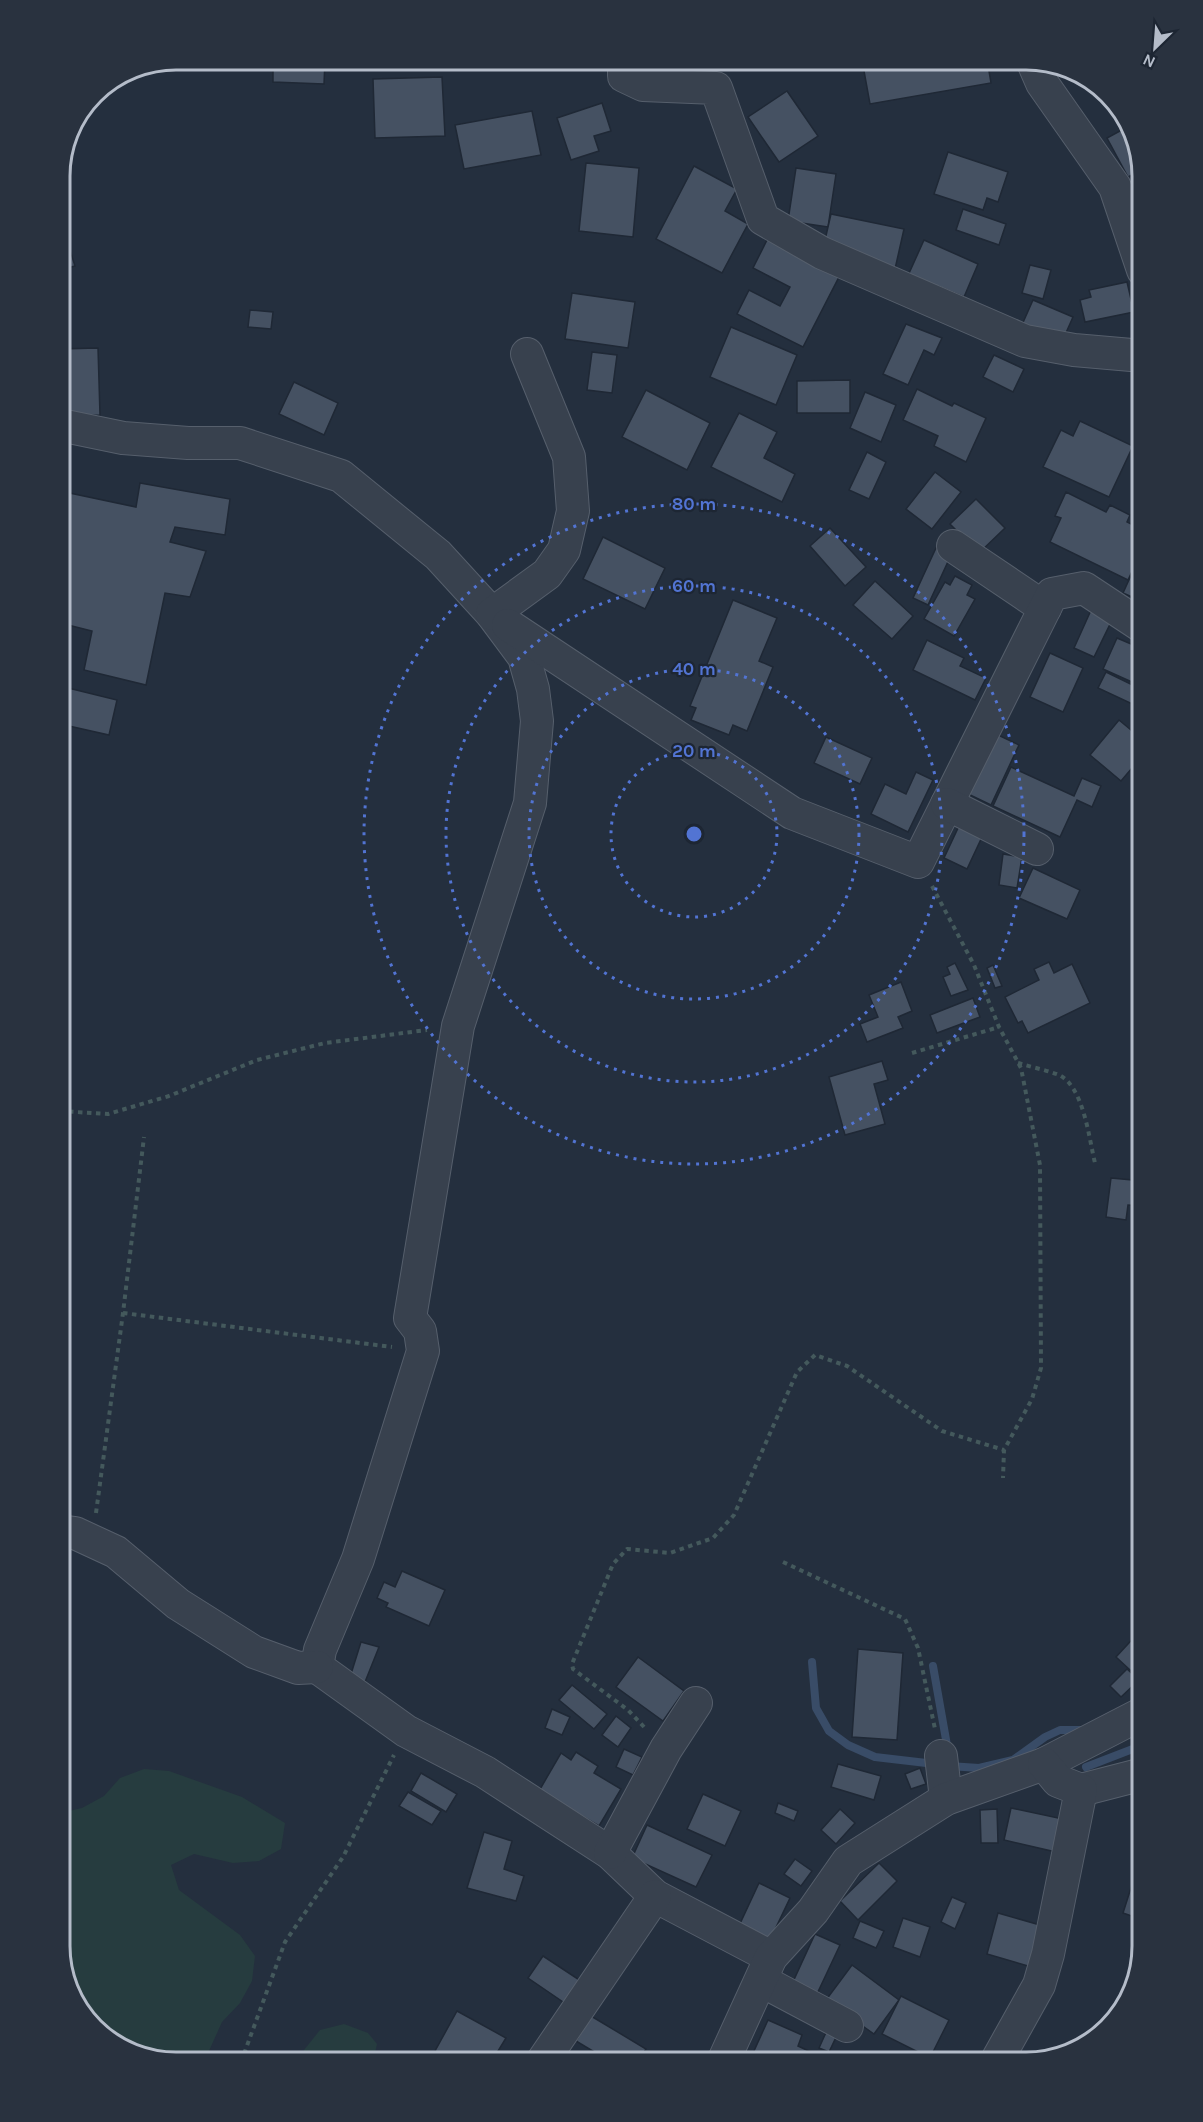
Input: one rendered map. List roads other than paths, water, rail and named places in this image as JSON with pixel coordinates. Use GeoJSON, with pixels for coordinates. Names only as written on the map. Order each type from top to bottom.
{"type":"FeatureCollection","features":[{"type":"Feature","properties":{"kind":"street"},"geometry":{"type":"LineString","coordinates":[[624,71],[624,76],[643,85],[716,88],[763,219],[822,253],[1025,341],[1074,350],[1132,355]]}},
{"type":"Feature","properties":{"kind":"street"},"geometry":{"type":"LineString","coordinates":[[1037,72],[1042,83],[1115,188],[1132,238]]}},
{"type":"Feature","properties":{"kind":"street"},"geometry":{"type":"LineString","coordinates":[[492,614],[547,574],[564,550],[573,511],[569,457],[527,354]]}},
{"type":"Feature","properties":{"kind":"street"},"geometry":{"type":"LineString","coordinates":[[71,427],[123,438],[188,443],[240,443],[341,476],[438,555],[492,614],[524,657],[533,689],[537,721],[530,802],[458,1026],[443,1107],[430,1204],[410,1318],[420,1332],[423,1351],[358,1559],[320,1650],[317,1667]]}},
{"type":"Feature","properties":{"kind":"street"},"geometry":{"type":"LineString","coordinates":[[953,546],[1045,608]]}},
{"type":"Feature","properties":{"kind":"street"},"geometry":{"type":"LineString","coordinates":[[492,614],[792,813],[918,862],[1052,594],[1084,588],[1132,620]]}},
{"type":"Feature","properties":{"kind":"street"},"geometry":{"type":"LineString","coordinates":[[947,804],[1037,849]]}},
{"type":"Feature","properties":{"kind":"street"},"geometry":{"type":"LineString","coordinates":[[70,1532],[116,1552],[178,1604],[254,1652],[298,1668],[317,1667],[406,1731],[486,1772],[609,1853],[655,1896],[767,1969],[847,2026]]}},
{"type":"Feature","properties":{"kind":"street"},"geometry":{"type":"LineString","coordinates":[[609,1853],[666,1749],[696,1703]]}},
{"type":"Feature","properties":{"kind":"street"},"geometry":{"type":"LineString","coordinates":[[728,2052],[767,1969],[813,1911],[848,1861],[944,1777],[1044,1764],[1132,1719]]}},
{"type":"Feature","properties":{"kind":"street"},"geometry":{"type":"LineString","coordinates":[[1044,1764],[1058,1781],[1081,1790],[1132,1777]]}},
{"type":"Feature","properties":{"kind":"street"},"geometry":{"type":"LineString","coordinates":[[1002,2052],[1039,1985],[1048,1954],[1081,1790]]}},
{"type":"Feature","properties":{"kind":"street"},"geometry":{"type":"LineString","coordinates":[[549,2051],[655,1896]]}},
{"type":"Feature","properties":{"kind":"waterway"},"geometry":{"type":"LineString","coordinates":[[812,1662],[816,1708],[829,1731],[848,1745],[875,1757],[935,1764]]}},
{"type":"Feature","properties":{"kind":"waterway"},"geometry":{"type":"LineString","coordinates":[[933,1666],[948,1751]]}},
{"type":"Feature","properties":{"kind":"waterway"},"geometry":{"type":"LineString","coordinates":[[949,1764],[949,1766],[979,1768],[1013,1760],[1045,1737],[1060,1730],[1087,1730]]}},
{"type":"Feature","properties":{"kind":"waterway"},"geometry":{"type":"LineString","coordinates":[[1086,1767],[1132,1749]]}}]}
